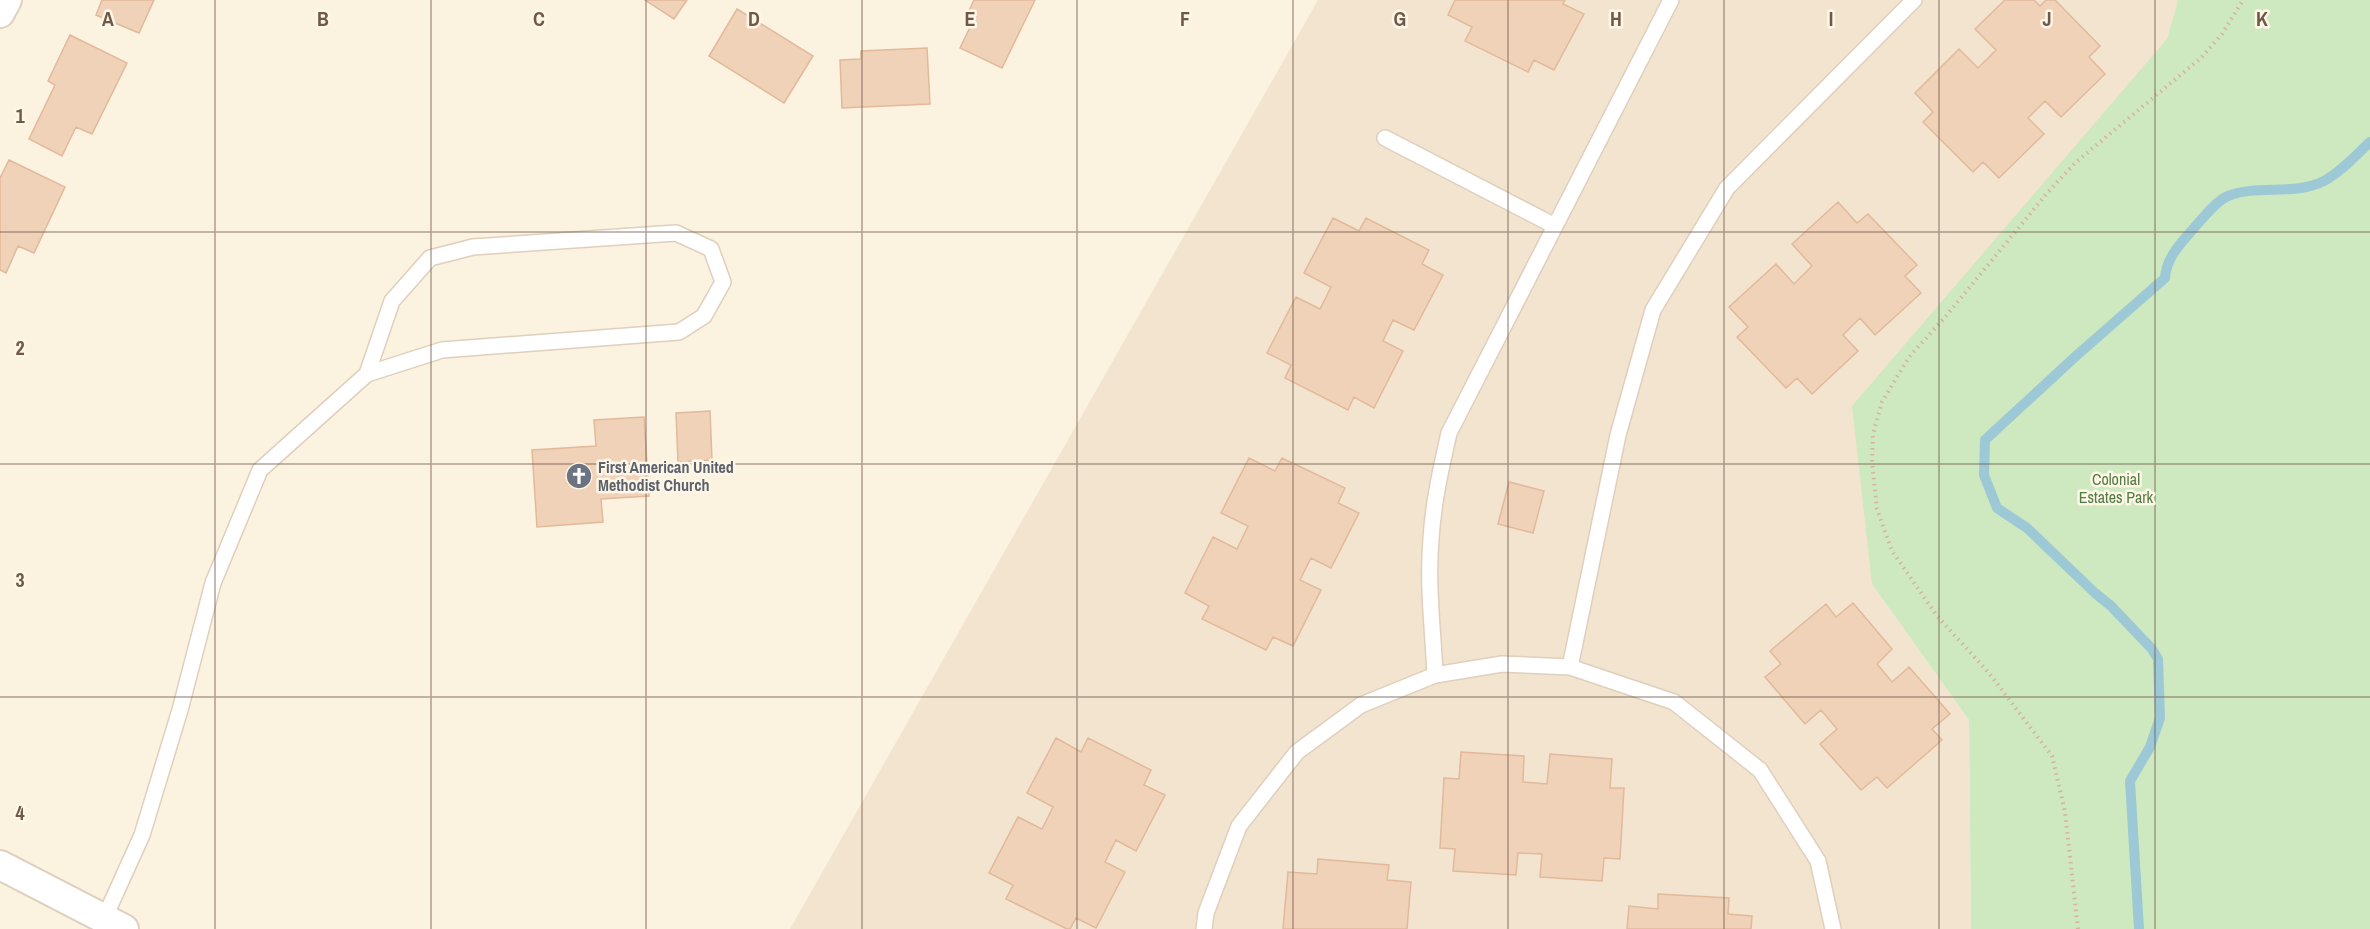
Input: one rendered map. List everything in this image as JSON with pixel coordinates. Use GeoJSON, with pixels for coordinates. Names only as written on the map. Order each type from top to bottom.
{"type":"FeatureCollection","features":[{"type":"Feature","properties":{"kind":"street"},"geometry":{"type":"LineString","coordinates":[[0,13],[7,0]]}},
{"type":"Feature","properties":{"kind":"street"},"geometry":{"type":"LineString","coordinates":[[0,865],[114,924]]}},
{"type":"Feature","properties":{"kind":"lane"},"geometry":{"type":"LineString","coordinates":[[1435,675],[1430,585],[1431,539],[1440,471],[1449,434],[1671,0]]}},
{"type":"Feature","properties":{"kind":"lane"},"geometry":{"type":"LineString","coordinates":[[1570,667],[1618,435],[1653,310],[1727,188],[1914,0]]}},
{"type":"Feature","properties":{"kind":"lane"},"geometry":{"type":"LineString","coordinates":[[1385,138],[1555,226]]}},
{"type":"Feature","properties":{"kind":"lane"},"geometry":{"type":"LineString","coordinates":[[114,924],[180,710],[213,583],[260,470],[367,375],[442,350],[679,332],[704,316],[723,282],[711,249],[676,233],[473,247],[451,252],[430,258],[392,301],[367,375]]}},
{"type":"Feature","properties":{"kind":"lane"},"geometry":{"type":"LineString","coordinates":[[1204,929],[1206,913],[1239,826],[1297,752],[1361,705],[1435,675],[1502,664],[1570,667],[1674,702],[1760,770],[1818,861],[1833,929]]}},
{"type":"Feature","properties":{"kind":"path"},"geometry":{"type":"LineString","coordinates":[[2078,929],[2065,812],[2052,756],[1989,673],[1937,616],[1892,551],[1877,509],[1872,462],[1873,434],[1882,402],[1909,357],[1946,316],[2048,192],[2075,163],[2202,57],[2222,34],[2243,0]]}},
{"type":"Feature","properties":{"kind":"shaded area"},"geometry":{"type":"Polygon","coordinates":[[[1318,0],[2178,0],[2167,39],[1872,584],[1969,720],[1971,929],[790,929],[1318,0]]]}},
{"type":"Feature","properties":{"kind":"green space","name":"Colonial Estates Park"},"geometry":{"type":"Polygon","coordinates":[[[2178,0],[2370,0],[2370,929],[1971,929],[1969,720],[1872,584],[1852,406],[2167,39],[2178,0]]]}},
{"type":"Feature","properties":{"kind":"building"},"geometry":{"type":"Polygon","coordinates":[[[102,0],[154,0],[139,33],[96,15],[102,0]]]}},
{"type":"Feature","properties":{"kind":"building"},"geometry":{"type":"Polygon","coordinates":[[[645,0],[687,0],[674,19],[645,0]]]}},
{"type":"Feature","properties":{"kind":"building"},"geometry":{"type":"Polygon","coordinates":[[[974,0],[1035,0],[1002,68],[960,48],[974,19],[967,15],[974,0]]]}},
{"type":"Feature","properties":{"kind":"building"},"geometry":{"type":"Polygon","coordinates":[[[1455,0],[1565,0],[1563,4],[1584,14],[1554,70],[1534,60],[1528,72],[1465,41],[1472,27],[1448,15],[1455,0]]]}},
{"type":"Feature","properties":{"kind":"building"},"geometry":{"type":"Polygon","coordinates":[[[2005,0],[2034,0],[2040,6],[2046,0],[2055,0],[2100,46],[2089,57],[2105,74],[2061,117],[2045,101],[2028,118],[2044,134],[1999,178],[1983,162],[1973,172],[1923,122],[1933,112],[1915,93],[1959,49],[1978,68],[1996,50],[1975,29],[2005,0]]]}},
{"type":"Feature","properties":{"kind":"building"},"geometry":{"type":"Polygon","coordinates":[[[737,9],[813,56],[784,103],[709,56],[737,9]]]}},
{"type":"Feature","properties":{"kind":"building"},"geometry":{"type":"Polygon","coordinates":[[[70,35],[127,63],[92,134],[76,127],[62,156],[29,139],[55,85],[48,81],[70,35]]]}},
{"type":"Feature","properties":{"kind":"building"},"geometry":{"type":"Polygon","coordinates":[[[927,48],[930,104],[842,108],[840,60],[861,59],[861,51],[927,48]]]}},
{"type":"Feature","properties":{"kind":"building"},"geometry":{"type":"Polygon","coordinates":[[[9,160],[65,187],[34,253],[18,246],[6,273],[0,270],[0,178],[9,160]]]}},
{"type":"Feature","properties":{"kind":"building"},"geometry":{"type":"Polygon","coordinates":[[[1838,202],[1857,223],[1868,214],[1917,265],[1905,276],[1921,293],[1875,335],[1860,318],[1843,335],[1858,351],[1812,394],[1797,378],[1786,388],[1737,337],[1748,327],[1729,307],[1776,264],[1794,284],[1812,266],[1792,244],[1838,202]]]}},
{"type":"Feature","properties":{"kind":"building"},"geometry":{"type":"Polygon","coordinates":[[[1333,218],[1359,231],[1366,218],[1429,250],[1422,264],[1443,275],[1414,330],[1393,320],[1383,341],[1403,351],[1374,408],[1354,397],[1348,410],[1285,378],[1291,365],[1267,353],[1296,297],[1320,309],[1331,287],[1304,273],[1333,218]]]}},
{"type":"Feature","properties":{"kind":"building"},"geometry":{"type":"Polygon","coordinates":[[[710,411],[712,460],[678,462],[676,413],[710,411]]]}},
{"type":"Feature","properties":{"kind":"building"},"geometry":{"type":"Polygon","coordinates":[[[644,417],[649,496],[601,499],[603,522],[537,527],[532,450],[596,446],[594,420],[644,417]]]}},
{"type":"Feature","properties":{"kind":"building"},"geometry":{"type":"Polygon","coordinates":[[[1249,458],[1275,471],[1282,458],[1345,488],[1338,503],[1359,513],[1331,568],[1311,558],[1300,580],[1321,590],[1293,646],[1273,637],[1266,650],[1202,619],[1209,606],[1185,593],[1213,537],[1237,549],[1248,526],[1221,513],[1249,458]]]}},
{"type":"Feature","properties":{"kind":"building"},"geometry":{"type":"Polygon","coordinates":[[[1509,482],[1544,491],[1533,533],[1498,524],[1509,482]]]}},
{"type":"Feature","properties":{"kind":"building"},"geometry":{"type":"Polygon","coordinates":[[[1853,603],[1892,649],[1877,664],[1892,682],[1909,667],[1950,714],[1932,729],[1942,740],[1887,788],[1877,777],[1861,790],[1820,744],[1837,729],[1821,710],[1805,724],[1765,677],[1781,664],[1770,651],[1826,604],[1836,617],[1853,603]]]}},
{"type":"Feature","properties":{"kind":"building"},"geometry":{"type":"Polygon","coordinates":[[[1056,738],[1081,752],[1088,738],[1151,770],[1144,785],[1165,795],[1136,851],[1116,840],[1105,862],[1125,872],[1096,928],[1076,918],[1070,929],[1067,929],[1006,899],[1013,885],[989,873],[1018,817],[1042,829],[1053,807],[1027,793],[1056,738]]]}},
{"type":"Feature","properties":{"kind":"building"},"geometry":{"type":"Polygon","coordinates":[[[1461,752],[1524,756],[1523,782],[1547,784],[1550,754],[1612,759],[1610,788],[1624,788],[1620,859],[1604,858],[1602,881],[1540,877],[1542,854],[1518,853],[1516,875],[1453,871],[1455,849],[1440,848],[1444,778],[1459,779],[1461,752]]]}},
{"type":"Feature","properties":{"kind":"building"},"geometry":{"type":"Polygon","coordinates":[[[1318,859],[1389,865],[1387,880],[1411,882],[1407,929],[1283,929],[1288,872],[1317,874],[1318,859]]]}},
{"type":"Feature","properties":{"kind":"building"},"geometry":{"type":"Polygon","coordinates":[[[1658,894],[1729,898],[1728,914],[1752,916],[1751,929],[1627,929],[1629,906],[1658,909],[1658,894]]]}},
{"type":"Feature","properties":{"kind":"waterway"},"geometry":{"type":"LineString","coordinates":[[2139,929],[2130,781],[2150,747],[2160,718],[2158,659],[2152,649],[2111,606],[2027,528],[1997,508],[1984,475],[1985,440],[2165,278],[2167,266],[2176,249],[2223,199],[2251,191],[2301,188],[2324,181],[2370,142]]}},
{"type":"Feature","properties":{"kind":"place","name":"First American United Methodist Church"},"geometry":{"type":"Point","coordinates":[579,476]}}]}
